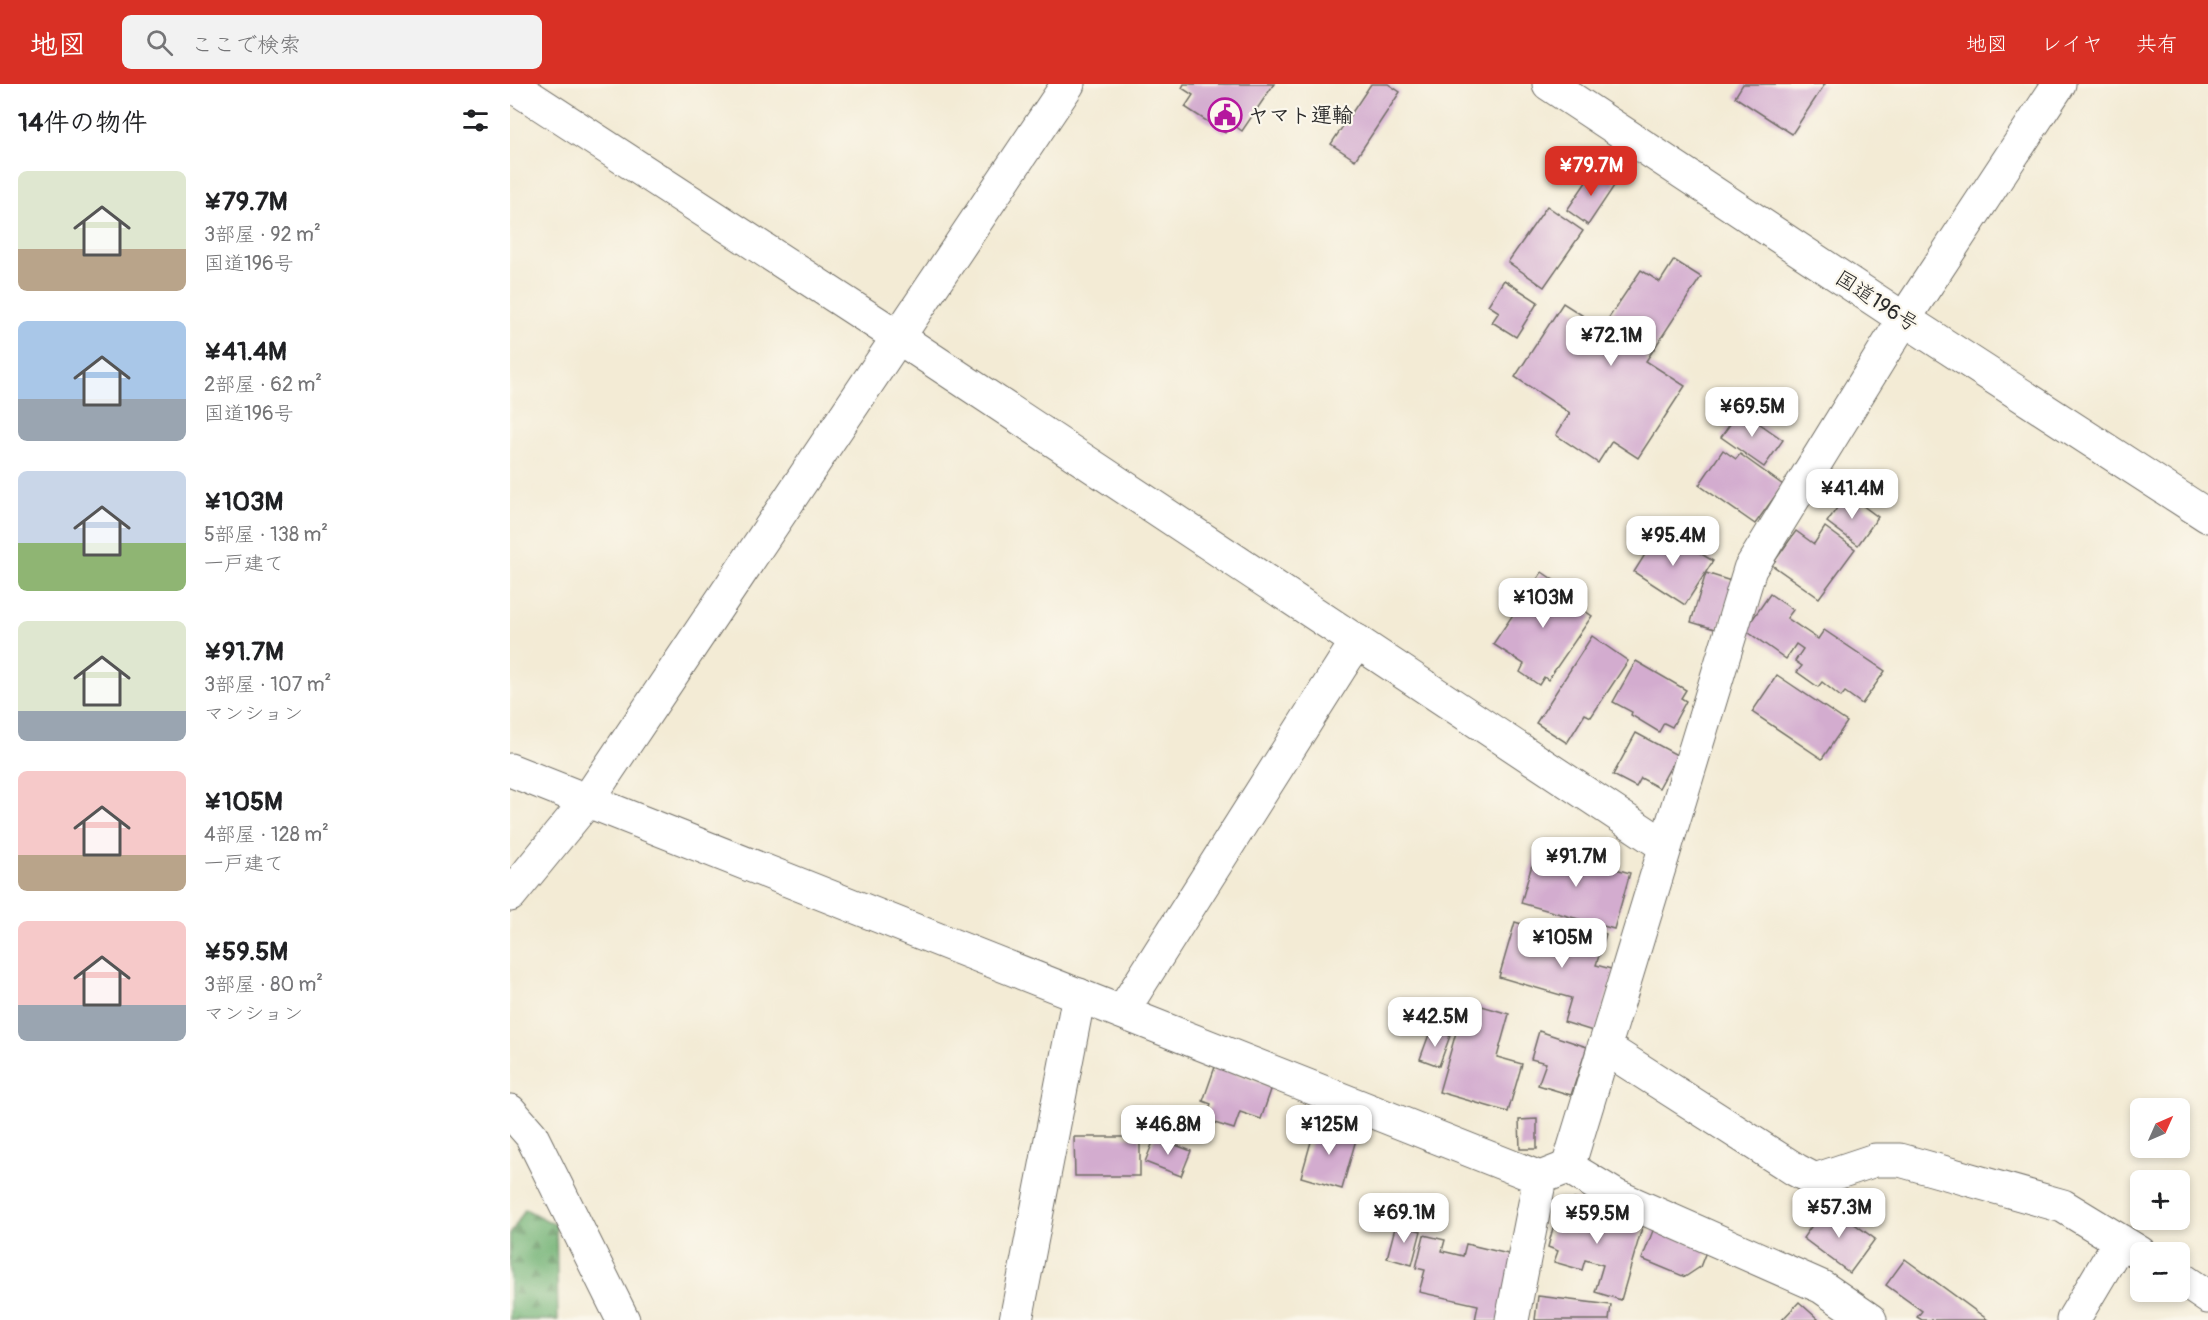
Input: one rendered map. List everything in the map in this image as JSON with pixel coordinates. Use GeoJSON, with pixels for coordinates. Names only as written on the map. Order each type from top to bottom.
{"type":"FeatureCollection","features":[{"type":"Feature","properties":{"kind":"main road"},"geometry":{"type":"LineString","coordinates":[[510,84],[898,337],[1665,846]]}},
{"type":"Feature","properties":{"kind":"main road"},"geometry":{"type":"LineString","coordinates":[[510,895],[588,801],[1068,84]]}},
{"type":"Feature","properties":{"kind":"main road","name":"国道196号"},"geometry":{"type":"LineString","coordinates":[[1549,84],[1904,319],[2208,516]]}},
{"type":"Feature","properties":{"kind":"main road"},"geometry":{"type":"LineString","coordinates":[[1512,1320],[1554,1172],[1604,1047],[1750,569],[1904,319],[2059,84]]}},
{"type":"Feature","properties":{"kind":"main road"},"geometry":{"type":"LineString","coordinates":[[1122,1012],[1357,641]]}},
{"type":"Feature","properties":{"kind":"main road"},"geometry":{"type":"LineString","coordinates":[[510,770],[1122,1012],[1616,1196],[1822,1287],[1870,1320]]}},
{"type":"Feature","properties":{"kind":"main road"},"geometry":{"type":"LineString","coordinates":[[1016,1320],[1079,995]]}},
{"type":"Feature","properties":{"kind":"main road"},"geometry":{"type":"LineString","coordinates":[[1604,1047],[1815,1180],[1875,1160],[1900,1160],[2063,1206],[2130,1247],[2073,1320]]}},
{"type":"Feature","properties":{"kind":"main road"},"geometry":{"type":"LineString","coordinates":[[510,1112],[531,1135],[623,1320]]}},
{"type":"Feature","properties":{"kind":"main road"},"geometry":{"type":"LineString","coordinates":[[2190,1285],[2208,1297]]}},
{"type":"Feature","properties":{"kind":"green space"},"geometry":{"type":"Polygon","coordinates":[[[525,1209],[556,1225],[558,1320],[510,1320],[510,1235],[525,1209]]]}},
{"type":"Feature","properties":{"kind":"building","name":"ヤマト運輸"},"geometry":{"type":"Polygon","coordinates":[[[1184,84],[1274,84],[1242,131],[1231,123],[1225,133],[1185,107],[1193,95],[1182,88],[1184,84]]]}},
{"type":"Feature","properties":{"kind":"building"},"geometry":{"type":"Polygon","coordinates":[[[1371,84],[1388,84],[1400,92],[1355,160],[1331,144],[1371,84]]]}},
{"type":"Feature","properties":{"kind":"building"},"geometry":{"type":"Polygon","coordinates":[[[1743,84],[1825,84],[1792,134],[1735,97],[1743,84]]]}},
{"type":"Feature","properties":{"kind":"building"},"geometry":{"type":"Polygon","coordinates":[[[1595,169],[1616,183],[1588,225],[1567,210],[1595,169]]]}},
{"type":"Feature","properties":{"kind":"building"},"geometry":{"type":"Polygon","coordinates":[[[1547,206],[1583,231],[1544,287],[1508,262],[1547,206]]]}},
{"type":"Feature","properties":{"kind":"building"},"geometry":{"type":"Polygon","coordinates":[[[1674,260],[1701,277],[1646,361],[1685,386],[1638,458],[1612,441],[1598,463],[1556,435],[1570,413],[1515,377],[1563,303],[1602,328],[1641,270],[1660,282],[1674,260]]]}},
{"type":"Feature","properties":{"kind":"building"},"geometry":{"type":"Polygon","coordinates":[[[1504,280],[1538,302],[1516,337],[1492,322],[1499,312],[1488,305],[1504,280]]]}},
{"type":"Feature","properties":{"kind":"building"},"geometry":{"type":"Polygon","coordinates":[[[1740,410],[1783,440],[1764,467],[1721,437],[1740,410]]]}},
{"type":"Feature","properties":{"kind":"building"},"geometry":{"type":"Polygon","coordinates":[[[1723,450],[1736,459],[1740,454],[1783,485],[1755,524],[1699,485],[1723,450]]]}},
{"type":"Feature","properties":{"kind":"building"},"geometry":{"type":"Polygon","coordinates":[[[1847,494],[1878,517],[1858,545],[1827,522],[1847,494]]]}},
{"type":"Feature","properties":{"kind":"building"},"geometry":{"type":"Polygon","coordinates":[[[1825,527],[1855,549],[1819,598],[1772,565],[1796,531],[1814,544],[1825,527]]]}},
{"type":"Feature","properties":{"kind":"building"},"geometry":{"type":"Polygon","coordinates":[[[1661,529],[1713,561],[1685,605],[1634,572],[1661,529]]]}},
{"type":"Feature","properties":{"kind":"building"},"geometry":{"type":"Polygon","coordinates":[[[1542,572],[1568,590],[1563,596],[1592,616],[1548,680],[1544,677],[1539,685],[1520,672],[1524,664],[1493,644],[1542,572]]]}},
{"type":"Feature","properties":{"kind":"building"},"geometry":{"type":"Polygon","coordinates":[[[1706,573],[1734,582],[1718,630],[1691,622],[1706,573]]]}},
{"type":"Feature","properties":{"kind":"building"},"geometry":{"type":"Polygon","coordinates":[[[1770,594],[1793,610],[1787,618],[1818,639],[1824,630],[1885,671],[1862,704],[1845,692],[1841,697],[1822,682],[1818,687],[1797,672],[1802,666],[1795,661],[1803,649],[1796,644],[1786,659],[1745,630],[1770,594]]]}},
{"type":"Feature","properties":{"kind":"building"},"geometry":{"type":"Polygon","coordinates":[[[1592,636],[1628,661],[1591,717],[1585,714],[1567,743],[1536,723],[1592,636]]]}},
{"type":"Feature","properties":{"kind":"building"},"geometry":{"type":"Polygon","coordinates":[[[1636,661],[1686,690],[1681,698],[1686,701],[1672,727],[1664,723],[1659,732],[1631,715],[1632,712],[1613,702],[1636,661]]]}},
{"type":"Feature","properties":{"kind":"building"},"geometry":{"type":"Polygon","coordinates":[[[1777,675],[1847,722],[1822,759],[1752,712],[1777,675]]]}},
{"type":"Feature","properties":{"kind":"building"},"geometry":{"type":"Polygon","coordinates":[[[1636,733],[1677,755],[1659,788],[1641,778],[1636,787],[1613,775],[1636,733]]]}},
{"type":"Feature","properties":{"kind":"building"},"geometry":{"type":"Polygon","coordinates":[[[1537,847],[1630,873],[1614,929],[1521,903],[1537,847]]]}},
{"type":"Feature","properties":{"kind":"building"},"geometry":{"type":"Polygon","coordinates":[[[1515,922],[1568,938],[1572,923],[1606,934],[1596,965],[1615,970],[1596,1032],[1564,1022],[1571,998],[1499,977],[1515,922]]]}},
{"type":"Feature","properties":{"kind":"building"},"geometry":{"type":"Polygon","coordinates":[[[1465,1001],[1509,1014],[1497,1057],[1522,1064],[1508,1112],[1439,1092],[1465,1001]]]}},
{"type":"Feature","properties":{"kind":"building"},"geometry":{"type":"Polygon","coordinates":[[[1431,1029],[1450,1036],[1439,1066],[1420,1059],[1431,1029]]]}},
{"type":"Feature","properties":{"kind":"building"},"geometry":{"type":"Polygon","coordinates":[[[1539,1031],[1587,1047],[1571,1095],[1538,1085],[1546,1063],[1531,1059],[1539,1031]]]}},
{"type":"Feature","properties":{"kind":"building"},"geometry":{"type":"Polygon","coordinates":[[[1215,1067],[1272,1087],[1261,1119],[1240,1112],[1234,1129],[1205,1120],[1211,1104],[1203,1101],[1215,1067]]]}},
{"type":"Feature","properties":{"kind":"building"},"geometry":{"type":"Polygon","coordinates":[[[1537,1119],[1537,1149],[1520,1149],[1519,1120],[1537,1119]]]}},
{"type":"Feature","properties":{"kind":"building"},"geometry":{"type":"Polygon","coordinates":[[[1316,1124],[1357,1136],[1342,1189],[1301,1177],[1316,1124]]]}},
{"type":"Feature","properties":{"kind":"building"},"geometry":{"type":"Polygon","coordinates":[[[1074,1137],[1140,1137],[1140,1176],[1075,1176],[1074,1137]]]}},
{"type":"Feature","properties":{"kind":"building"},"geometry":{"type":"Polygon","coordinates":[[[1155,1137],[1191,1151],[1181,1176],[1145,1162],[1155,1137]]]}},
{"type":"Feature","properties":{"kind":"building"},"geometry":{"type":"Polygon","coordinates":[[[1574,1199],[1597,1205],[1594,1218],[1615,1224],[1619,1213],[1644,1221],[1621,1300],[1595,1292],[1603,1265],[1585,1260],[1582,1270],[1554,1262],[1558,1251],[1548,1247],[1556,1216],[1568,1220],[1574,1199]]]}},
{"type":"Feature","properties":{"kind":"building"},"geometry":{"type":"Polygon","coordinates":[[[1827,1204],[1875,1239],[1850,1273],[1803,1238],[1827,1204]]]}},
{"type":"Feature","properties":{"kind":"building"},"geometry":{"type":"Polygon","coordinates":[[[1396,1224],[1421,1231],[1412,1265],[1387,1258],[1396,1224]]]}},
{"type":"Feature","properties":{"kind":"building"},"geometry":{"type":"Polygon","coordinates":[[[1654,1228],[1707,1249],[1700,1267],[1685,1277],[1642,1259],[1654,1228]]]}},
{"type":"Feature","properties":{"kind":"building"},"geometry":{"type":"Polygon","coordinates":[[[1424,1235],[1445,1240],[1442,1251],[1463,1256],[1466,1244],[1521,1257],[1507,1320],[1475,1320],[1478,1305],[1419,1292],[1425,1270],[1416,1268],[1424,1235]]]}},
{"type":"Feature","properties":{"kind":"building"},"geometry":{"type":"Polygon","coordinates":[[[1905,1259],[1988,1320],[1922,1320],[1917,1317],[1922,1311],[1886,1285],[1905,1259]]]}},
{"type":"Feature","properties":{"kind":"building"},"geometry":{"type":"Polygon","coordinates":[[[1538,1296],[1611,1305],[1609,1320],[1535,1320],[1538,1296]]]}},
{"type":"Feature","properties":{"kind":"building"},"geometry":{"type":"Polygon","coordinates":[[[1799,1302],[1819,1320],[1782,1320],[1799,1302]]]}},
{"type":"Feature","properties":{"kind":"place","name":"ヤマト運輸"},"geometry":{"type":"Point","coordinates":[1225,115]}}]}
